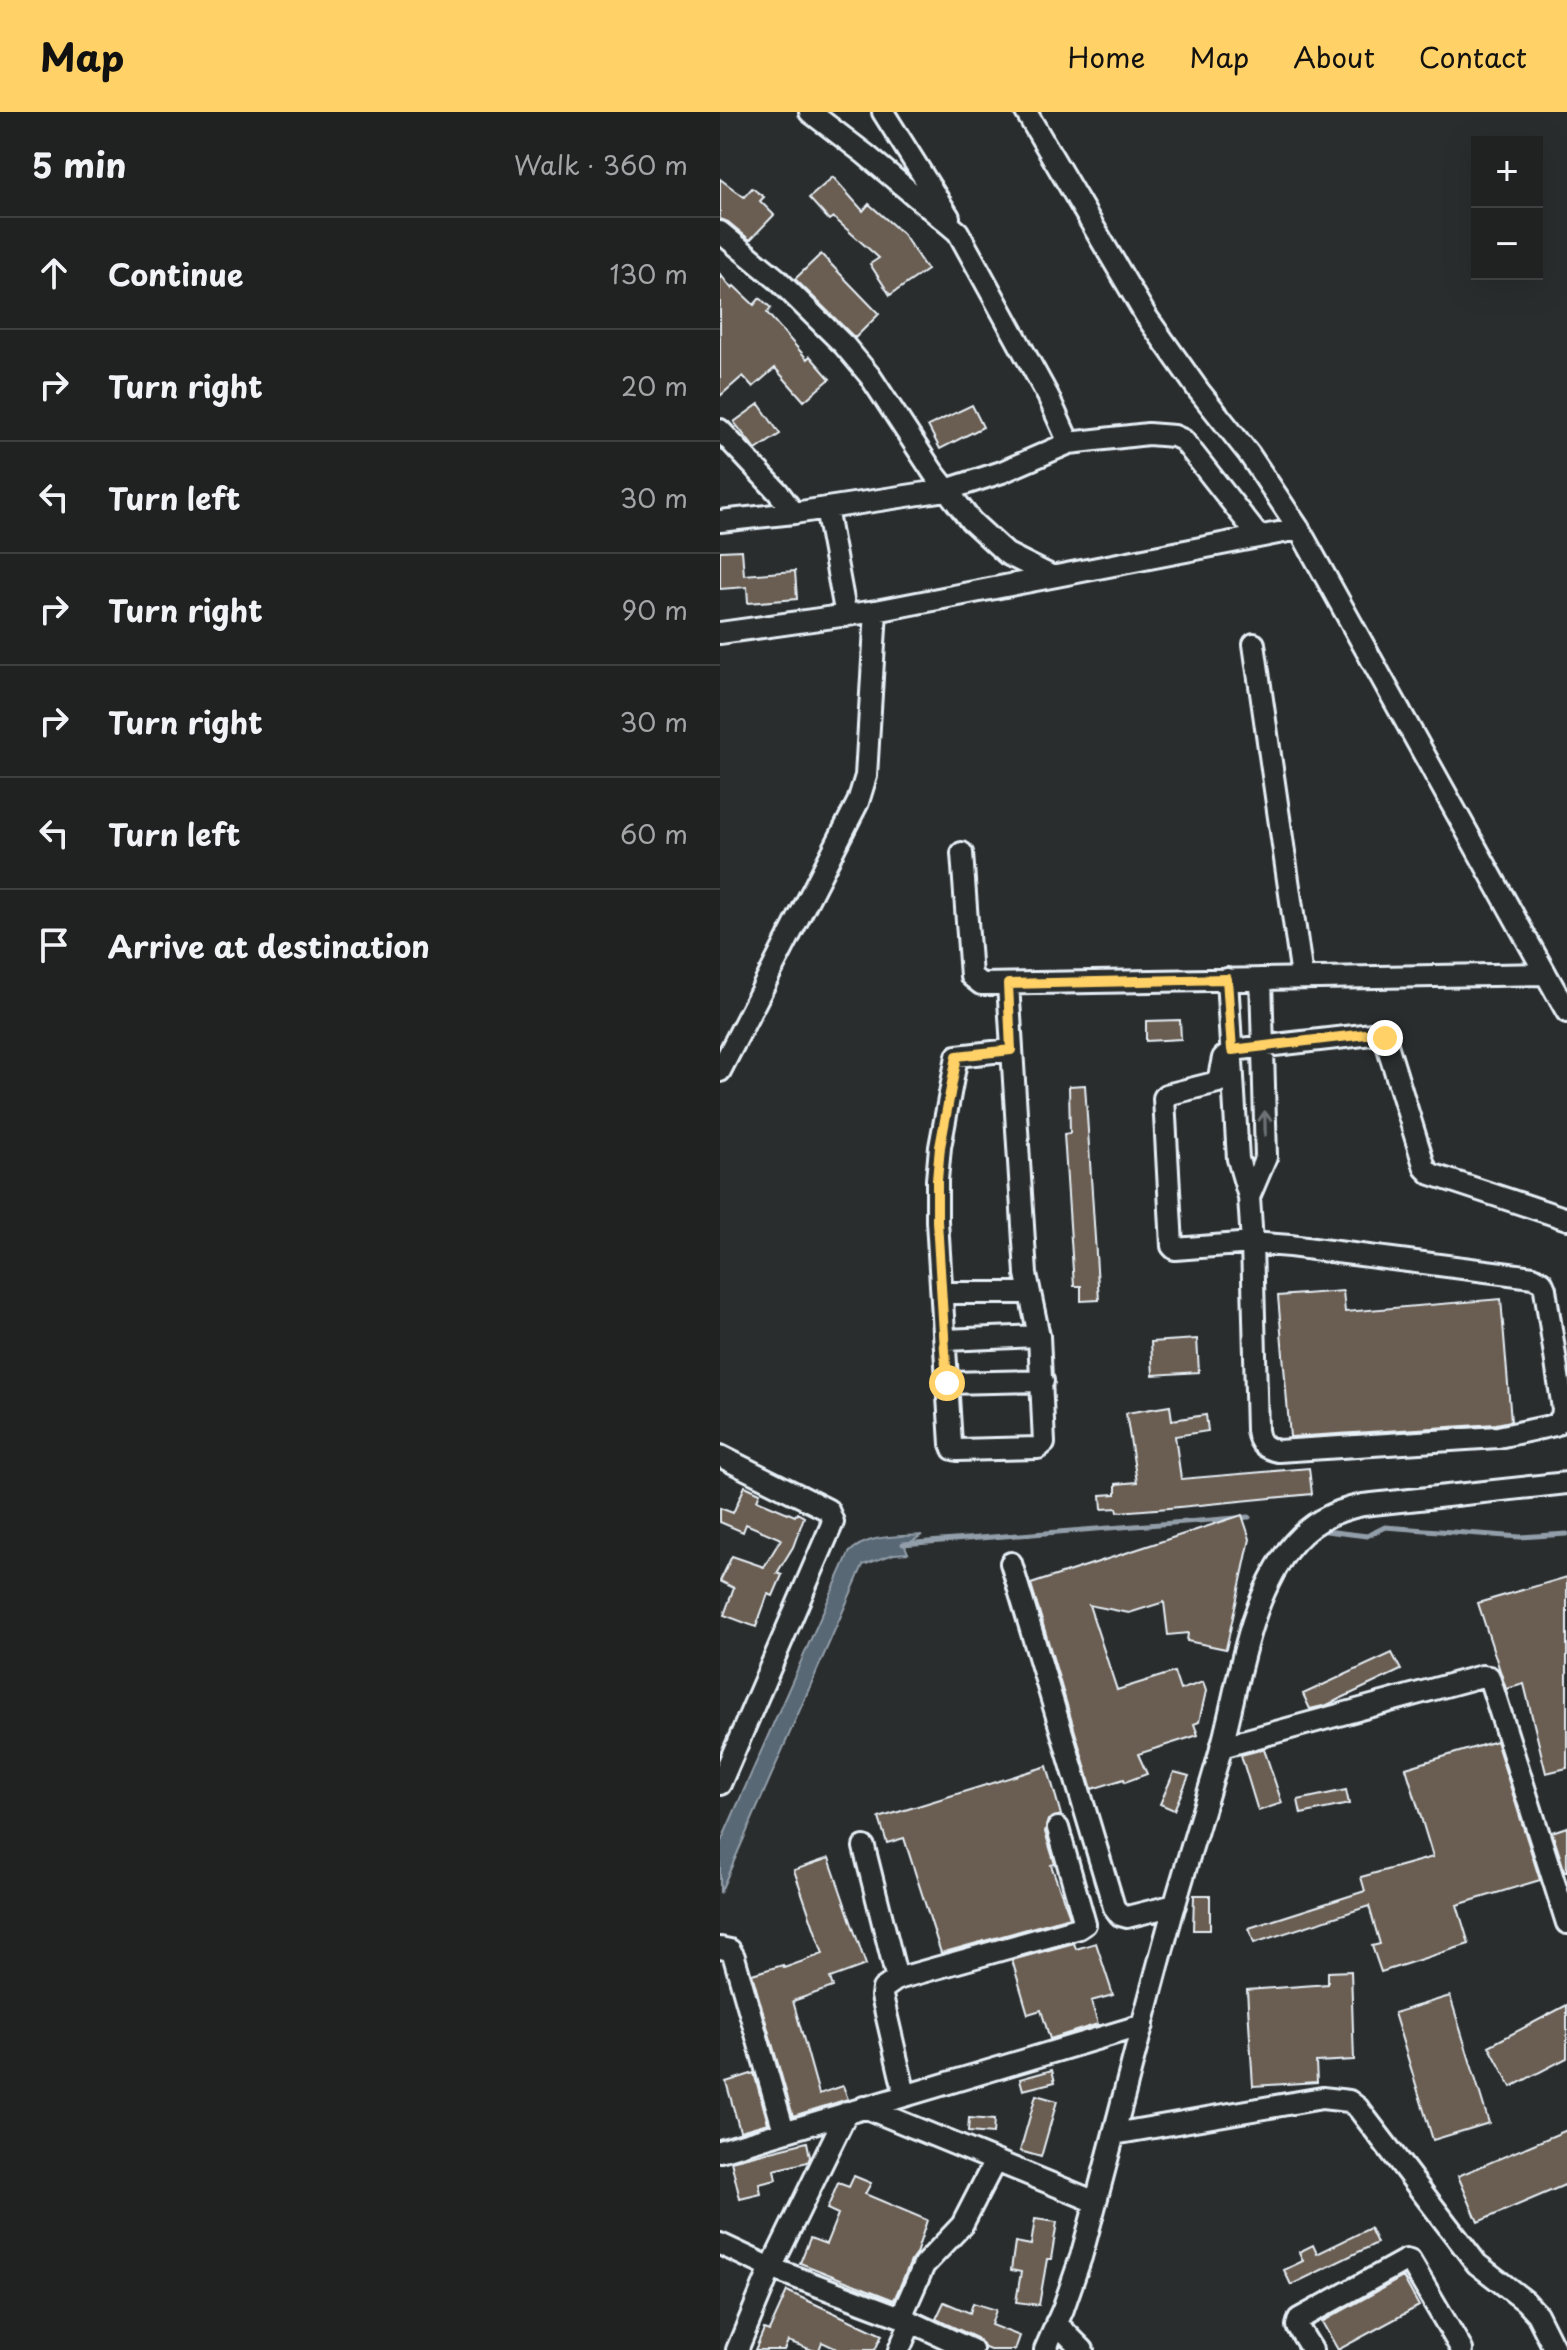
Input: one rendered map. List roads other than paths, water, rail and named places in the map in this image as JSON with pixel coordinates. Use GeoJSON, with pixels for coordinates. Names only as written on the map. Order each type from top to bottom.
{"type":"FeatureCollection","features":[{"type":"Feature","properties":{"kind":"street"},"geometry":{"type":"LineString","coordinates":[[810,112],[958,232]]}},
{"type":"Feature","properties":{"kind":"street"},"geometry":{"type":"LineString","coordinates":[[883,112],[958,232],[1048,396],[1069,443]]}},
{"type":"Feature","properties":{"kind":"street"},"geometry":{"type":"LineString","coordinates":[[1026,112],[1146,316],[1249,454],[1299,529],[1567,1012]]}},
{"type":"Feature","properties":{"kind":"street"},"geometry":{"type":"LineString","coordinates":[[720,232],[777,279],[844,345],[870,376],[946,490],[971,521],[998,547],[1051,576]]}},
{"type":"Feature","properties":{"kind":"street"},"geometry":{"type":"LineString","coordinates":[[720,430],[794,513]]}},
{"type":"Feature","properties":{"kind":"street"},"geometry":{"type":"LineString","coordinates":[[720,521],[946,490],[1002,472],[1069,443],[1148,434],[1174,436],[1183,440],[1259,537]]}},
{"type":"Feature","properties":{"kind":"street"},"geometry":{"type":"LineString","coordinates":[[826,508],[846,616]]}},
{"type":"Feature","properties":{"kind":"street"},"geometry":{"type":"LineString","coordinates":[[720,633],[876,611],[1299,529]]}},
{"type":"Feature","properties":{"kind":"street"},"geometry":{"type":"LineString","coordinates":[[720,1071],[858,802],[866,776],[876,611]]}},
{"type":"Feature","properties":{"kind":"street"},"geometry":{"type":"LineString","coordinates":[[1254,644],[1302,977]]}},
{"type":"Feature","properties":{"kind":"street"},"geometry":{"type":"LineString","coordinates":[[962,853],[971,976],[981,984],[1546,974]]}},
{"type":"Feature","properties":{"kind":"street"},"geometry":{"type":"LineString","coordinates":[[1227,979],[1232,1050],[1238,1159],[1249,1197],[1252,1243],[1257,1430],[1258,1439],[1269,1449],[1498,1437],[1548,1428],[1562,1417],[1563,1409],[1545,1289],[1538,1279],[1290,1246],[1252,1243],[1175,1249],[1172,1246],[1164,1098],[1170,1093],[1218,1082],[1223,1058],[1232,1050],[1381,1033],[1425,1168],[1431,1174],[1567,1219]]}},
{"type":"Feature","properties":{"kind":"street"},"geometry":{"type":"LineString","coordinates":[[1249,1197],[1266,1157],[1261,979]]}},
{"type":"Feature","properties":{"kind":"street"},"geometry":{"type":"LineString","coordinates":[[1008,984],[1029,1293],[1039,1336],[1043,1381],[1042,1446],[957,1450],[951,1444],[937,1221],[940,1147],[957,1056],[1011,1050]]}},
{"type":"Feature","properties":{"kind":"street"},"geometry":{"type":"LineString","coordinates":[[943,1293],[1029,1293]]}},
{"type":"Feature","properties":{"kind":"street"},"geometry":{"type":"LineString","coordinates":[[945,1340],[1039,1336]]}},
{"type":"Feature","properties":{"kind":"street"},"geometry":{"type":"LineString","coordinates":[[947,1383],[1043,1381]]}},
{"type":"Feature","properties":{"kind":"street"},"geometry":{"type":"LineString","coordinates":[[720,1456],[828,1510],[833,1522],[720,1784]]}},
{"type":"Feature","properties":{"kind":"street"},"geometry":{"type":"LineString","coordinates":[[1045,2350],[1081,2257],[1262,1595],[1288,1550],[1318,1521],[1336,1511],[1363,1505],[1567,1483]]}},
{"type":"Feature","properties":{"kind":"street"},"geometry":{"type":"LineString","coordinates":[[1011,1563],[1114,1907],[1120,1915],[1127,1917],[1175,1905]]}},
{"type":"Feature","properties":{"kind":"street"},"geometry":{"type":"LineString","coordinates":[[1221,1747],[1482,1676],[1489,1677],[1567,1923]]}},
{"type":"Feature","properties":{"kind":"street"},"geometry":{"type":"LineString","coordinates":[[905,2095],[882,1996],[883,1989],[897,1979],[1085,1924],[1058,1828]]}},
{"type":"Feature","properties":{"kind":"street"},"geometry":{"type":"LineString","coordinates":[[864,1847],[897,1979]]}},
{"type":"Feature","properties":{"kind":"street"},"geometry":{"type":"LineString","coordinates":[[720,1948],[730,1950],[734,1957],[784,2131]]}},
{"type":"Feature","properties":{"kind":"street"},"geometry":{"type":"LineString","coordinates":[[720,2151],[1143,2025]]}},
{"type":"Feature","properties":{"kind":"street"},"geometry":{"type":"LineString","coordinates":[[1114,2134],[1322,2098],[1349,2101],[1358,2108],[1477,2264],[1537,2314],[1555,2350]]}},
{"type":"Feature","properties":{"kind":"street"},"geometry":{"type":"LineString","coordinates":[[856,2110],[1096,2202]]}},
{"type":"Feature","properties":{"kind":"street"},"geometry":{"type":"LineString","coordinates":[[737,2350],[771,2268],[856,2110]]}},
{"type":"Feature","properties":{"kind":"street"},"geometry":{"type":"LineString","coordinates":[[899,2350],[924,2265],[962,2225],[995,2161]]}},
{"type":"Feature","properties":{"kind":"street"},"geometry":{"type":"LineString","coordinates":[[720,2244],[771,2268],[906,2319],[972,2350]]}},
{"type":"Feature","properties":{"kind":"street"},"geometry":{"type":"LineString","coordinates":[[1312,2350],[1297,2326],[1299,2319],[1406,2260],[1410,2261],[1462,2350]]}},
{"type":"Feature","properties":{"kind":"street"},"geometry":{"type":"LineString","coordinates":[[1056,2323],[1083,2350]]}},
{"type":"Feature","properties":{"kind":"water"},"geometry":{"type":"Polygon","coordinates":[[[922,1535],[905,1546],[908,1553],[894,1554],[863,1565],[720,1893],[720,1844],[849,1553],[874,1539],[922,1535]]]}},
{"type":"Feature","properties":{"kind":"waterway"},"geometry":{"type":"LineString","coordinates":[[903,1544],[1249,1517]]}},
{"type":"Feature","properties":{"kind":"waterway"},"geometry":{"type":"LineString","coordinates":[[1326,1531],[1367,1536],[1385,1527],[1520,1537],[1567,1534]]}}]}
